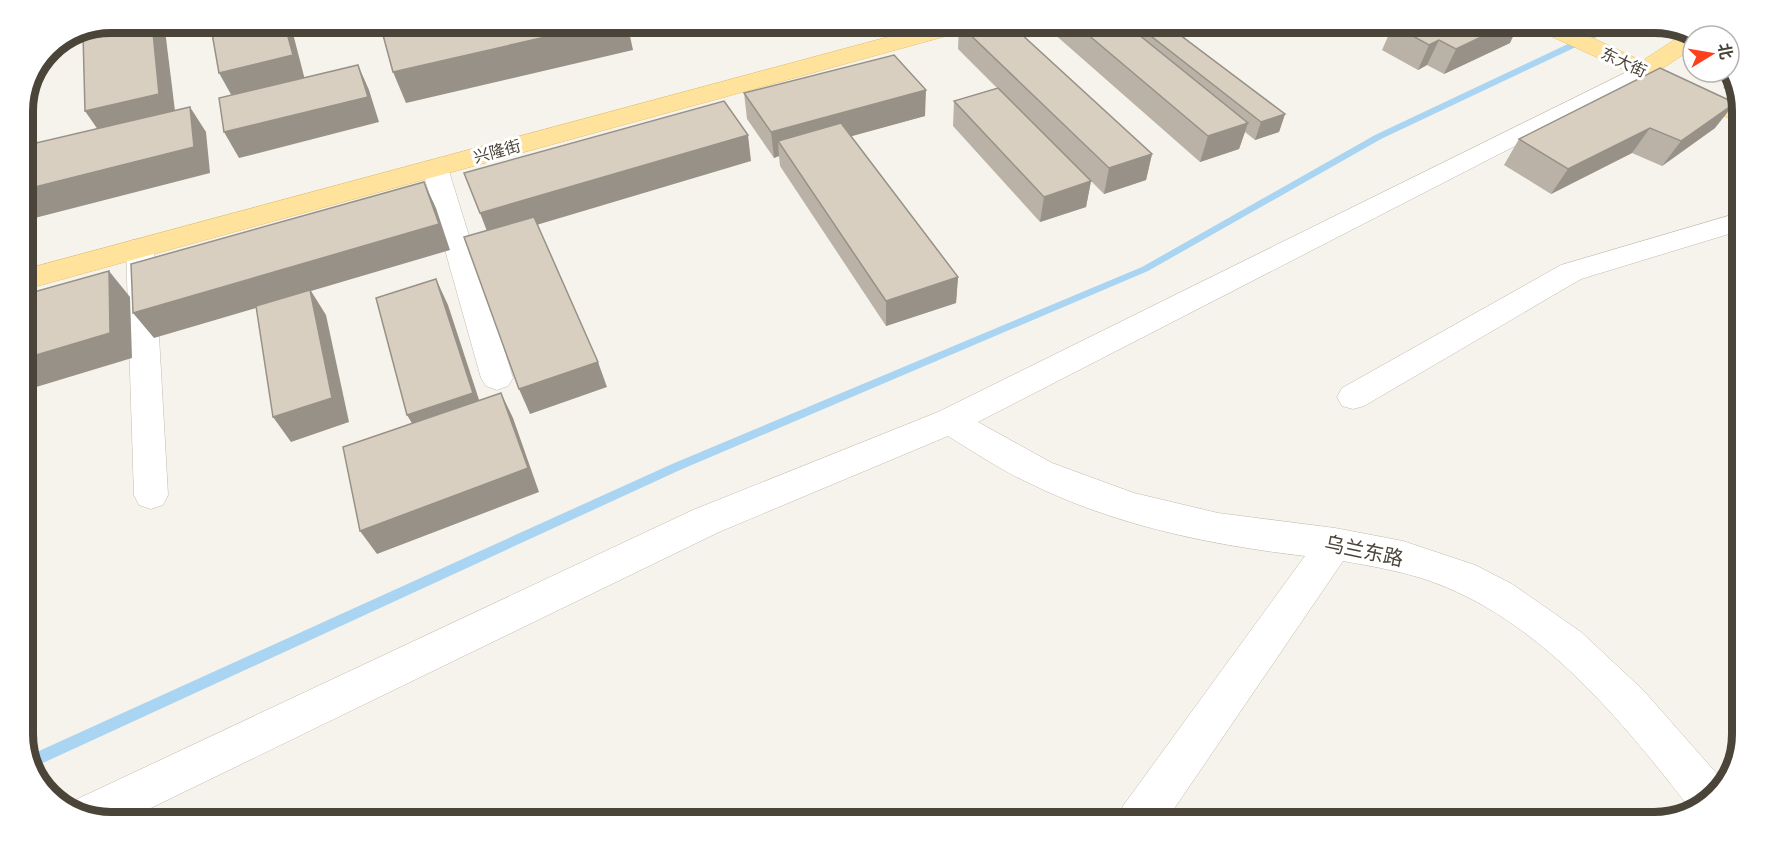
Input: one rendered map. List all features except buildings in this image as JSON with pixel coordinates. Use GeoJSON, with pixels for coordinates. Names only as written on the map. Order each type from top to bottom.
{"type":"FeatureCollection","features":[{"type":"Feature","properties":{"kind":"main road","name":"兴隆街"},"geometry":{"type":"LineString","coordinates":[[33,255],[872,33]]}},
{"type":"Feature","properties":{"kind":"main road","name":"兴隆街"},"geometry":{"type":"LineString","coordinates":[[33,277],[931,33]]}},
{"type":"Feature","properties":{"kind":"main road","name":"东大街"},"geometry":{"type":"LineString","coordinates":[[1562,33],[1732,112]]}},
{"type":"Feature","properties":{"kind":"main road"},"geometry":{"type":"LineString","coordinates":[[1643,71],[1681,47]]}},
{"type":"Feature","properties":{"kind":"street"},"geometry":{"type":"LineString","coordinates":[[99,811],[706,521],[950,421],[1643,71]]}},
{"type":"Feature","properties":{"kind":"street"},"geometry":{"type":"LineString","coordinates":[[435,168],[497,378]]}},
{"type":"Feature","properties":{"kind":"street"},"geometry":{"type":"LineString","coordinates":[[1353,397],[1571,272],[1732,224]]}},
{"type":"Feature","properties":{"kind":"street"},"geometry":{"type":"LineString","coordinates":[[140,248],[151,495]]}},
{"type":"Feature","properties":{"kind":"street","name":"乌兰东路"},"geometry":{"type":"LineString","coordinates":[[950,421],[1051,479],[1114,501],[1219,528],[1335,543],[1399,557],[1462,576],[1512,604],[1577,652],[1674,753],[1705,793]]}},
{"type":"Feature","properties":{"kind":"street"},"geometry":{"type":"LineString","coordinates":[[1146,812],[1335,543]]}},
{"type":"Feature","properties":{"kind":"waterway"},"geometry":{"type":"LineString","coordinates":[[37,759],[676,467],[1145,269],[1378,137],[1597,33]]}}]}
